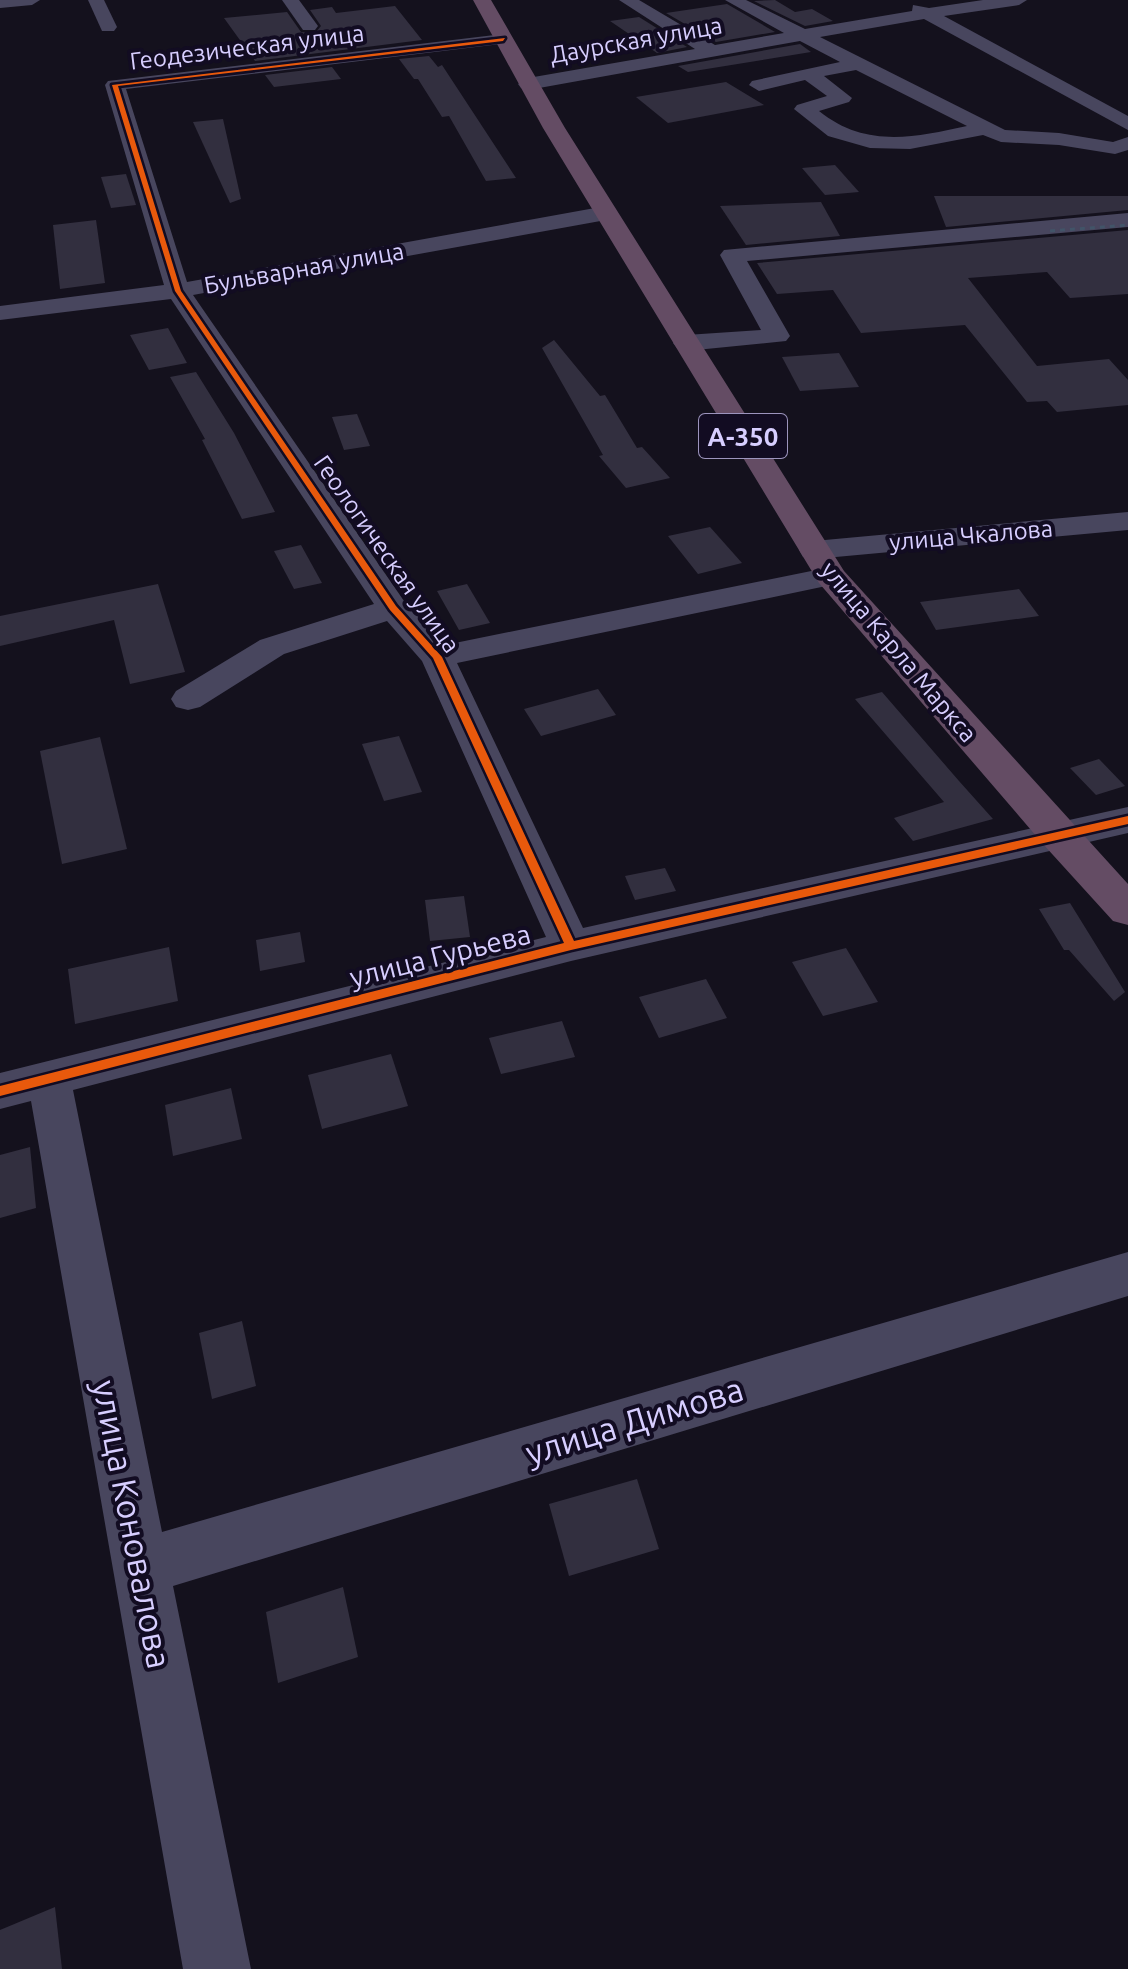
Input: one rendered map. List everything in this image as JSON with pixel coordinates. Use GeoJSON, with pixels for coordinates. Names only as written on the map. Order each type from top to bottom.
{"type":"FeatureCollection","features":[{"type":"Feature","properties":{"kind":"highway","name":"улица Карла Маркса"},"geometry":{"type":"LineString","coordinates":[[482,0],[528,84],[822,563],[1057,834],[1128,910]]}},
{"type":"Feature","properties":{"kind":"street"},"geometry":{"type":"LineString","coordinates":[[0,3],[32,0]]}},
{"type":"Feature","properties":{"kind":"street"},"geometry":{"type":"LineString","coordinates":[[96,0],[108,27]]}},
{"type":"Feature","properties":{"kind":"street"},"geometry":{"type":"LineString","coordinates":[[290,0],[309,26]]}},
{"type":"Feature","properties":{"kind":"street"},"geometry":{"type":"LineString","coordinates":[[627,0],[710,50]]}},
{"type":"Feature","properties":{"kind":"street","name":"Даурская улица"},"geometry":{"type":"LineString","coordinates":[[733,0],[993,132]]}},
{"type":"Feature","properties":{"kind":"street"},"geometry":{"type":"LineString","coordinates":[[902,0],[1128,124]]}},
{"type":"Feature","properties":{"kind":"street","name":"Даурская улица"},"geometry":{"type":"LineString","coordinates":[[528,84],[710,50],[1019,0]]}},
{"type":"Feature","properties":{"kind":"street","name":"Геодезическая улица"},"geometry":{"type":"LineString","coordinates":[[178,291],[115,85],[503,39]]}},
{"type":"Feature","properties":{"kind":"street"},"geometry":{"type":"LineString","coordinates":[[759,85],[856,64]]}},
{"type":"Feature","properties":{"kind":"street"},"geometry":{"type":"LineString","coordinates":[[811,73],[842,98],[804,109],[836,133],[888,143],[993,132],[1115,148],[1128,143]]}},
{"type":"Feature","properties":{"kind":"street","name":"Бульварная улица"},"geometry":{"type":"LineString","coordinates":[[0,313],[178,291],[606,213]]}},
{"type":"Feature","properties":{"kind":"street"},"geometry":{"type":"LineString","coordinates":[[686,343],[777,336],[732,255],[1128,220]]}},
{"type":"Feature","properties":{"kind":"street","name":"Геологическая улица"},"geometry":{"type":"LineString","coordinates":[[178,291],[393,608],[437,657],[571,946]]}},
{"type":"Feature","properties":{"kind":"street","name":"улица Чкалова"},"geometry":{"type":"LineString","coordinates":[[437,657],[822,563],[1128,521]]}},
{"type":"Feature","properties":{"kind":"street"},"geometry":{"type":"LineString","coordinates":[[188,699],[272,647],[393,608]]}},
{"type":"Feature","properties":{"kind":"street","name":"улица Гурьева"},"geometry":{"type":"LineString","coordinates":[[24,1086],[571,946],[1128,820]]}},
{"type":"Feature","properties":{"kind":"street","name":"улица Коновалова"},"geometry":{"type":"LineString","coordinates":[[24,1086],[141,1567],[217,1969]]}},
{"type":"Feature","properties":{"kind":"street","name":"улица Димова"},"geometry":{"type":"LineString","coordinates":[[141,1567],[1128,1274]]}},
{"type":"Feature","properties":{"kind":"building"},"geometry":{"type":"Polygon","coordinates":[[[775,0],[795,12],[812,9],[833,21],[805,26],[754,1],[775,0]]]}},
{"type":"Feature","properties":{"kind":"building"},"geometry":{"type":"Polygon","coordinates":[[[727,4],[775,32],[716,42],[666,13],[727,4]]]}},
{"type":"Feature","properties":{"kind":"building"},"geometry":{"type":"Polygon","coordinates":[[[395,6],[422,40],[255,61],[224,18],[287,12],[301,32],[315,33],[321,26],[310,10],[332,7],[336,13],[395,6]]]}},
{"type":"Feature","properties":{"kind":"building"},"geometry":{"type":"Polygon","coordinates":[[[639,17],[687,47],[657,53],[610,21],[639,17]]]}},
{"type":"Feature","properties":{"kind":"building"},"geometry":{"type":"Polygon","coordinates":[[[800,44],[811,52],[688,72],[678,66],[800,44]]]}},
{"type":"Feature","properties":{"kind":"building"},"geometry":{"type":"Polygon","coordinates":[[[429,56],[438,67],[442,65],[516,178],[486,181],[449,116],[442,117],[418,79],[414,79],[399,59],[429,56]]]}},
{"type":"Feature","properties":{"kind":"building"},"geometry":{"type":"Polygon","coordinates":[[[332,67],[341,79],[274,87],[265,75],[332,67]]]}},
{"type":"Feature","properties":{"kind":"building"},"geometry":{"type":"Polygon","coordinates":[[[726,82],[764,105],[668,123],[636,97],[726,82]]]}},
{"type":"Feature","properties":{"kind":"building"},"geometry":{"type":"Polygon","coordinates":[[[223,119],[241,199],[230,203],[193,122],[223,119]]]}},
{"type":"Feature","properties":{"kind":"building"},"geometry":{"type":"Polygon","coordinates":[[[835,165],[859,192],[825,195],[802,168],[835,165]]]}},
{"type":"Feature","properties":{"kind":"building"},"geometry":{"type":"Polygon","coordinates":[[[126,174],[136,205],[111,208],[101,177],[126,174]]]}},
{"type":"Feature","properties":{"kind":"building"},"geometry":{"type":"Polygon","coordinates":[[[934,196],[1128,196],[1128,210],[946,227],[934,196]]]}},
{"type":"Feature","properties":{"kind":"building"},"geometry":{"type":"Polygon","coordinates":[[[821,202],[840,236],[746,245],[720,206],[821,202]]]}},
{"type":"Feature","properties":{"kind":"building"},"geometry":{"type":"Polygon","coordinates":[[[96,220],[105,283],[60,289],[53,225],[96,220]]]}},
{"type":"Feature","properties":{"kind":"building"},"geometry":{"type":"Polygon","coordinates":[[[1128,230],[1128,294],[1070,298],[1047,272],[968,278],[1037,366],[1109,359],[1128,380],[1128,405],[1057,412],[1047,401],[1027,402],[965,325],[861,333],[833,290],[777,294],[757,263],[1128,230]]]}},
{"type":"Feature","properties":{"kind":"building"},"geometry":{"type":"Polygon","coordinates":[[[168,328],[187,363],[149,370],[130,335],[168,328]]]}},
{"type":"Feature","properties":{"kind":"building"},"geometry":{"type":"Polygon","coordinates":[[[554,340],[600,396],[605,395],[637,448],[642,447],[670,478],[626,488],[599,456],[603,455],[542,348],[554,340]]]}},
{"type":"Feature","properties":{"kind":"building"},"geometry":{"type":"Polygon","coordinates":[[[839,353],[859,387],[800,391],[782,357],[839,353]]]}},
{"type":"Feature","properties":{"kind":"building"},"geometry":{"type":"Polygon","coordinates":[[[196,372],[234,433],[275,512],[242,519],[202,440],[205,439],[170,377],[196,372]]]}},
{"type":"Feature","properties":{"kind":"building"},"geometry":{"type":"Polygon","coordinates":[[[357,414],[370,446],[344,450],[332,417],[357,414]]]}},
{"type":"Feature","properties":{"kind":"building"},"geometry":{"type":"Polygon","coordinates":[[[710,527],[742,563],[698,574],[668,536],[710,527]]]}},
{"type":"Feature","properties":{"kind":"building"},"geometry":{"type":"Polygon","coordinates":[[[301,545],[322,583],[294,589],[274,551],[301,545]]]}},
{"type":"Feature","properties":{"kind":"building"},"geometry":{"type":"Polygon","coordinates":[[[158,584],[185,672],[130,684],[114,620],[0,646],[0,616],[158,584]]]}},
{"type":"Feature","properties":{"kind":"building"},"geometry":{"type":"Polygon","coordinates":[[[467,584],[490,623],[459,630],[437,591],[467,584]]]}},
{"type":"Feature","properties":{"kind":"building"},"geometry":{"type":"Polygon","coordinates":[[[1019,589],[1039,616],[936,630],[920,602],[1019,589]]]}},
{"type":"Feature","properties":{"kind":"building"},"geometry":{"type":"Polygon","coordinates":[[[598,689],[616,715],[541,736],[524,709],[598,689]]]}},
{"type":"Feature","properties":{"kind":"building"},"geometry":{"type":"Polygon","coordinates":[[[882,692],[993,819],[913,841],[894,818],[944,802],[855,699],[882,692]]]}},
{"type":"Feature","properties":{"kind":"building"},"geometry":{"type":"Polygon","coordinates":[[[399,736],[422,792],[384,801],[362,744],[399,736]]]}},
{"type":"Feature","properties":{"kind":"building"},"geometry":{"type":"Polygon","coordinates":[[[100,737],[127,849],[62,864],[40,751],[100,737]]]}},
{"type":"Feature","properties":{"kind":"building"},"geometry":{"type":"Polygon","coordinates":[[[1099,759],[1125,786],[1096,795],[1070,768],[1099,759]]]}},
{"type":"Feature","properties":{"kind":"building"},"geometry":{"type":"Polygon","coordinates":[[[665,868],[676,891],[635,900],[625,876],[665,868]]]}},
{"type":"Feature","properties":{"kind":"building"},"geometry":{"type":"Polygon","coordinates":[[[464,896],[470,937],[430,941],[425,900],[464,896]]]}},
{"type":"Feature","properties":{"kind":"building"},"geometry":{"type":"Polygon","coordinates":[[[1070,903],[1125,992],[1114,1001],[1069,950],[1064,950],[1039,909],[1070,903]]]}},
{"type":"Feature","properties":{"kind":"building"},"geometry":{"type":"Polygon","coordinates":[[[300,932],[305,962],[260,971],[256,940],[300,932]]]}},
{"type":"Feature","properties":{"kind":"building"},"geometry":{"type":"Polygon","coordinates":[[[169,947],[178,1001],[75,1024],[68,969],[169,947]]]}},
{"type":"Feature","properties":{"kind":"building"},"geometry":{"type":"Polygon","coordinates":[[[846,948],[878,1002],[823,1016],[792,962],[846,948]]]}},
{"type":"Feature","properties":{"kind":"building"},"geometry":{"type":"Polygon","coordinates":[[[706,979],[727,1018],[659,1038],[639,997],[706,979]]]}},
{"type":"Feature","properties":{"kind":"building"},"geometry":{"type":"Polygon","coordinates":[[[562,1021],[575,1057],[501,1074],[489,1038],[562,1021]]]}},
{"type":"Feature","properties":{"kind":"building"},"geometry":{"type":"Polygon","coordinates":[[[391,1054],[408,1106],[322,1129],[308,1075],[391,1054]]]}},
{"type":"Feature","properties":{"kind":"building"},"geometry":{"type":"Polygon","coordinates":[[[231,1088],[242,1139],[173,1156],[165,1105],[231,1088]]]}},
{"type":"Feature","properties":{"kind":"building"},"geometry":{"type":"Polygon","coordinates":[[[30,1147],[36,1208],[0,1218],[0,1155],[30,1147]]]}},
{"type":"Feature","properties":{"kind":"building"},"geometry":{"type":"Polygon","coordinates":[[[242,1321],[256,1386],[212,1399],[199,1333],[242,1321]]]}},
{"type":"Feature","properties":{"kind":"building"},"geometry":{"type":"Polygon","coordinates":[[[637,1479],[659,1549],[569,1576],[549,1504],[637,1479]]]}},
{"type":"Feature","properties":{"kind":"building"},"geometry":{"type":"Polygon","coordinates":[[[343,1587],[358,1657],[278,1683],[266,1612],[343,1587]]]}},
{"type":"Feature","properties":{"kind":"building"},"geometry":{"type":"Polygon","coordinates":[[[55,1907],[62,1969],[0,1969],[0,1930],[55,1907]]]}},
{"type":"Feature","properties":{"kind":"railway"},"geometry":{"type":"LineString","coordinates":[[1050,231],[1128,225]]}},
{"type":"Feature","properties":{"kind":"cycle path"},"geometry":{"type":"LineString","coordinates":[[503,39],[115,85],[178,291],[393,608],[437,657],[571,946]]}},
{"type":"Feature","properties":{"kind":"cycle path"},"geometry":{"type":"LineString","coordinates":[[0,1091],[571,946],[1128,820]]}}]}
